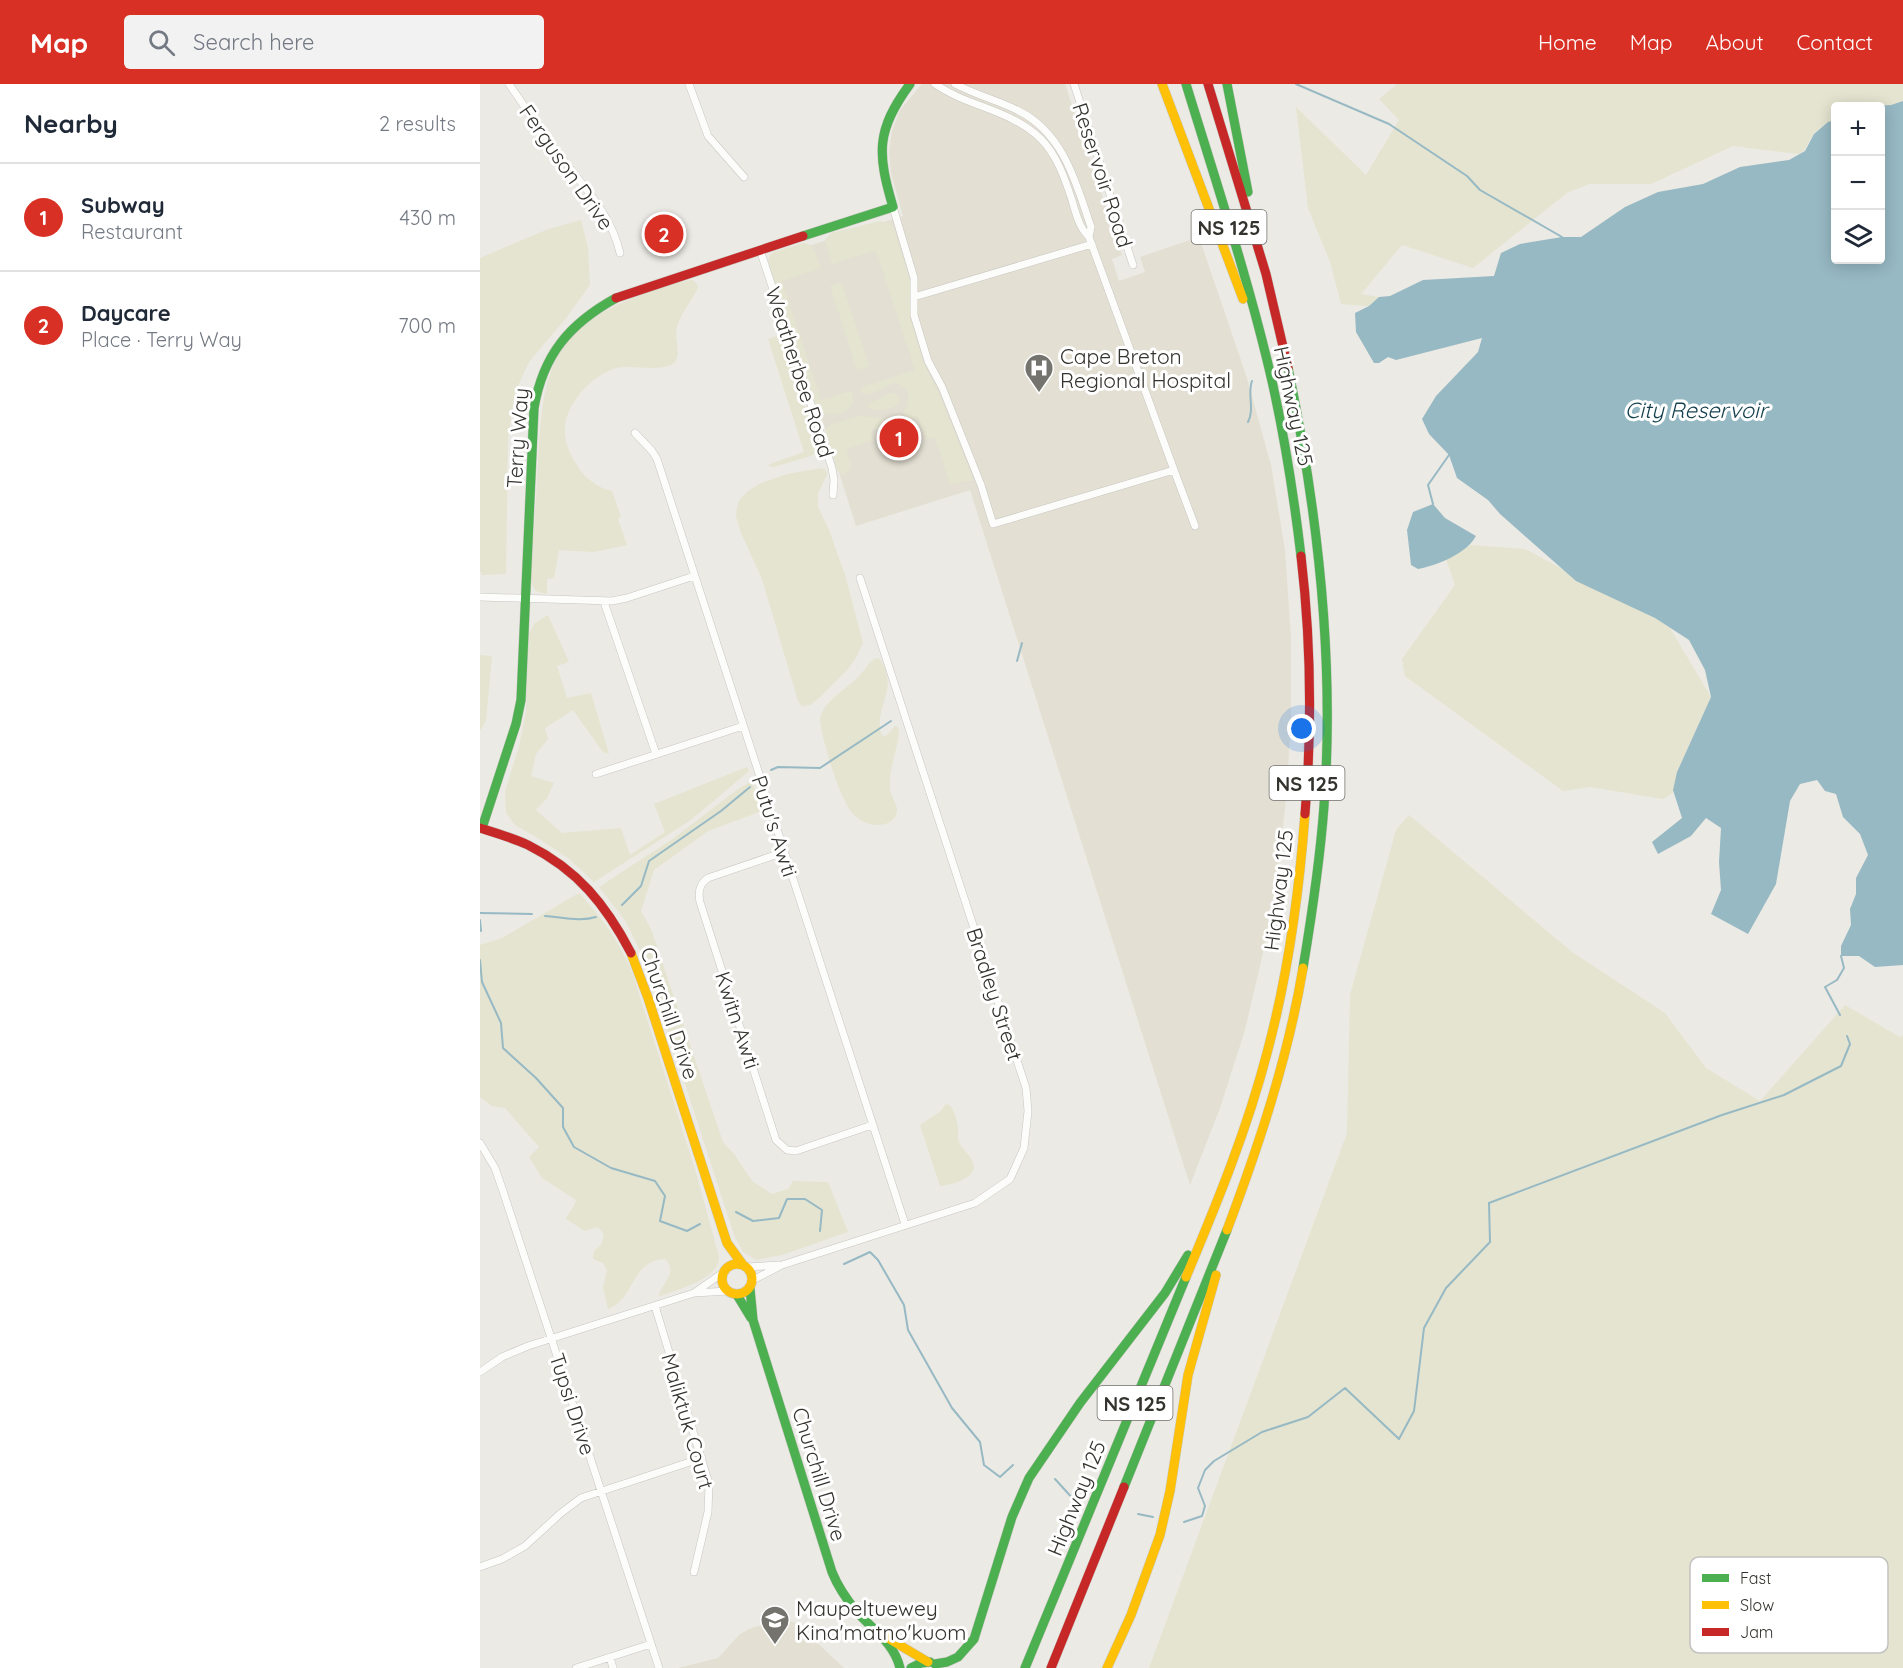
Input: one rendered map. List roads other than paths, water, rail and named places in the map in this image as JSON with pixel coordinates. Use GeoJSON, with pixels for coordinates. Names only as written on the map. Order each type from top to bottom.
{"type":"FeatureCollection","features":[{"type":"Feature","properties":{"kind":"main road"},"geometry":{"type":"LineString","coordinates":[[893,207],[882,165],[882,143],[891,114],[910,84]]}},
{"type":"Feature","properties":{"kind":"main road"},"geometry":{"type":"LineString","coordinates":[[1162,84],[1269,371]]}},
{"type":"Feature","properties":{"kind":"main road","name":"Highway 125"},"geometry":{"type":"LineString","coordinates":[[1025,1668],[1223,1188],[1259,1084],[1278,1010],[1295,909],[1306,809],[1310,725],[1307,632],[1290,468],[1269,371],[1222,202],[1186,84]]}},
{"type":"Feature","properties":{"kind":"main road","name":"Highway 125"},"geometry":{"type":"LineString","coordinates":[[1051,1668],[1188,1328],[1259,1141],[1278,1080],[1304,965],[1318,874],[1328,751],[1328,675],[1323,594],[1312,501],[1298,415],[1282,339],[1261,258],[1208,84]]}},
{"type":"Feature","properties":{"kind":"main road"},"geometry":{"type":"LineString","coordinates":[[1227,84],[1261,258]]}},
{"type":"Feature","properties":{"kind":"main road","name":"Terry Way"},"geometry":{"type":"LineString","coordinates":[[481,828],[519,712],[527,599],[534,408],[540,379],[553,351],[581,321],[602,305],[622,294],[893,207]]}},
{"type":"Feature","properties":{"kind":"main road","name":"Churchill Drive"},"geometry":{"type":"LineString","coordinates":[[481,828],[528,845],[557,862],[588,887],[617,924],[648,993],[727,1244],[745,1266]]}},
{"type":"Feature","properties":{"kind":"main road"},"geometry":{"type":"LineString","coordinates":[[911,1668],[921,1663],[935,1665],[958,1657],[974,1639],[1012,1517],[1029,1478],[1080,1403],[1131,1340],[1165,1293],[1182,1267],[1223,1188]]}},
{"type":"Feature","properties":{"kind":"main road"},"geometry":{"type":"LineString","coordinates":[[1107,1668],[1131,1615],[1160,1535],[1170,1491],[1188,1375],[1237,1200]]}},
{"type":"Feature","properties":{"kind":"main road","name":"Churchill Drive"},"geometry":{"type":"LineString","coordinates":[[724,1271],[727,1244]]}},
{"type":"Feature","properties":{"kind":"main road"},"geometry":{"type":"LineString","coordinates":[[733,1264],[745,1266],[750,1271],[751,1284],[733,1293],[722,1282],[724,1271],[733,1264]]}},
{"type":"Feature","properties":{"kind":"main road","name":"Churchill Drive"},"geometry":{"type":"LineString","coordinates":[[751,1284],[753,1320],[832,1572],[848,1600],[895,1652],[900,1668]]}},
{"type":"Feature","properties":{"kind":"main road","name":"Churchill Drive"},"geometry":{"type":"LineString","coordinates":[[733,1293],[753,1320]]}},
{"type":"Feature","properties":{"kind":"main road","name":"Churchill Drive"},"geometry":{"type":"LineString","coordinates":[[872,1627],[935,1665]]}},
{"type":"Feature","properties":{"kind":"street","name":"Ferguson Drive"},"geometry":{"type":"LineString","coordinates":[[509,84],[556,152],[604,213],[615,235],[620,253]]}},
{"type":"Feature","properties":{"kind":"street"},"geometry":{"type":"LineString","coordinates":[[689,84],[708,135],[744,177]]}},
{"type":"Feature","properties":{"kind":"street"},"geometry":{"type":"LineString","coordinates":[[935,84],[1024,125],[1041,140],[1056,160],[1082,230],[1090,240],[1195,526]]}},
{"type":"Feature","properties":{"kind":"street"},"geometry":{"type":"LineString","coordinates":[[955,84],[1019,111],[1036,122],[1049,135],[1070,166],[1091,227],[1090,240]]}},
{"type":"Feature","properties":{"kind":"street","name":"Reservoir Road"},"geometry":{"type":"LineString","coordinates":[[1074,84],[1133,265]]}},
{"type":"Feature","properties":{"kind":"street"},"geometry":{"type":"LineString","coordinates":[[893,207],[914,278],[914,315],[928,361],[942,387],[981,485],[993,524],[1174,470]]}},
{"type":"Feature","properties":{"kind":"street"},"geometry":{"type":"LineString","coordinates":[[914,297],[1090,240]]}},
{"type":"Feature","properties":{"kind":"street","name":"Weatherbee Road"},"geometry":{"type":"LineString","coordinates":[[760,250],[832,468],[833,495]]}},
{"type":"Feature","properties":{"kind":"street","name":"Putu's Awti"},"geometry":{"type":"LineString","coordinates":[[635,433],[657,459],[905,1224]]}},
{"type":"Feature","properties":{"kind":"street"},"geometry":{"type":"LineString","coordinates":[[480,597],[604,602],[627,598],[694,576]]}},
{"type":"Feature","properties":{"kind":"street","name":"Bradley Street"},"geometry":{"type":"LineString","coordinates":[[751,1284],[782,1265],[975,1203],[1010,1179],[1024,1148],[1028,1112],[1026,1088],[860,578]]}},
{"type":"Feature","properties":{"kind":"street"},"geometry":{"type":"LineString","coordinates":[[604,602],[656,754]]}},
{"type":"Feature","properties":{"kind":"street"},"geometry":{"type":"LineString","coordinates":[[596,774],[743,726]]}},
{"type":"Feature","properties":{"kind":"street","name":"Kwitn Awti"},"geometry":{"type":"LineString","coordinates":[[784,852],[708,878],[702,883],[699,892],[700,902],[776,1140],[783,1147],[796,1151],[872,1125]]}},
{"type":"Feature","properties":{"kind":"street","name":"Tupsi Drive"},"geometry":{"type":"LineString","coordinates":[[480,1143],[495,1168],[659,1668]]}},
{"type":"Feature","properties":{"kind":"street","name":"Bradley Street"},"geometry":{"type":"LineString","coordinates":[[745,1266],[782,1265]]}},
{"type":"Feature","properties":{"kind":"street"},"geometry":{"type":"LineString","coordinates":[[480,1372],[502,1357],[694,1293],[724,1271]]}},
{"type":"Feature","properties":{"kind":"street"},"geometry":{"type":"LineString","coordinates":[[694,1293],[733,1293]]}},
{"type":"Feature","properties":{"kind":"street","name":"Maliktuk Court"},"geometry":{"type":"LineString","coordinates":[[655,1306],[708,1478],[710,1504],[694,1572]]}},
{"type":"Feature","properties":{"kind":"street"},"geometry":{"type":"LineString","coordinates":[[480,1567],[502,1559],[525,1546],[573,1503],[601,1491],[702,1458]]}},
{"type":"Feature","properties":{"kind":"street"},"geometry":{"type":"LineString","coordinates":[[576,1668],[651,1644]]}},
{"type":"Feature","properties":{"kind":"street"},"geometry":{"type":"LineString","coordinates":[[610,1657],[613,1668]]}},
{"type":"Feature","properties":{"kind":"water","name":"City Reservoir"},"geometry":{"type":"Polygon","coordinates":[[[1903,101],[1903,965],[1875,967],[1859,956],[1841,956],[1841,946],[1851,925],[1850,909],[1856,894],[1856,878],[1868,855],[1860,834],[1843,817],[1836,794],[1825,791],[1817,780],[1800,784],[1790,801],[1776,884],[1748,934],[1711,914],[1721,890],[1719,862],[1721,828],[1706,818],[1691,836],[1658,854],[1652,842],[1682,818],[1673,790],[1677,772],[1711,697],[1705,670],[1689,640],[1655,618],[1576,581],[1500,514],[1488,500],[1457,478],[1449,455],[1429,434],[1422,419],[1436,396],[1478,352],[1482,338],[1396,360],[1388,357],[1379,363],[1374,363],[1356,332],[1355,313],[1369,306],[1379,297],[1390,296],[1423,280],[1494,276],[1501,253],[1520,244],[1562,237],[1581,237],[1625,207],[1658,192],[1703,184],[1740,167],[1789,160],[1805,151],[1814,134],[1831,121],[1831,264],[1885,264],[1885,105],[1903,101]]]}},
{"type":"Feature","properties":{"kind":"water"},"geometry":{"type":"Polygon","coordinates":[[[1433,504],[1445,518],[1476,536],[1466,548],[1451,558],[1418,569],[1411,565],[1407,530],[1413,512],[1433,504]]]}},
{"type":"Feature","properties":{"kind":"waterway"},"geometry":{"type":"LineString","coordinates":[[1296,84],[1389,124],[1467,176],[1480,190],[1562,237]]}},
{"type":"Feature","properties":{"kind":"waterway"},"geometry":{"type":"LineString","coordinates":[[1248,422],[1251,412],[1252,381]]}},
{"type":"Feature","properties":{"kind":"waterway"},"geometry":{"type":"LineString","coordinates":[[1433,504],[1428,485],[1449,455]]}},
{"type":"Feature","properties":{"kind":"waterway"},"geometry":{"type":"LineString","coordinates":[[1017,661],[1022,643]]}},
{"type":"Feature","properties":{"kind":"waterway"},"geometry":{"type":"LineString","coordinates":[[771,770],[778,767],[820,768],[891,721]]}},
{"type":"Feature","properties":{"kind":"waterway"},"geometry":{"type":"LineString","coordinates":[[622,905],[641,886],[649,861],[721,811],[750,787]]}},
{"type":"Feature","properties":{"kind":"waterway"},"geometry":{"type":"LineString","coordinates":[[480,913],[532,914]]}},
{"type":"Feature","properties":{"kind":"waterway"},"geometry":{"type":"LineString","coordinates":[[545,916],[577,919],[596,917]]}},
{"type":"Feature","properties":{"kind":"waterway"},"geometry":{"type":"LineString","coordinates":[[480,920],[481,931]]}},
{"type":"Feature","properties":{"kind":"waterway"},"geometry":{"type":"LineString","coordinates":[[1840,1015],[1825,987],[1837,980],[1844,968],[1841,956]]}},
{"type":"Feature","properties":{"kind":"waterway"},"geometry":{"type":"LineString","coordinates":[[480,960],[482,982],[501,1023],[503,1048],[536,1078],[563,1108],[563,1127],[574,1147],[611,1168],[655,1181],[665,1196],[660,1221],[687,1231],[700,1224]]}},
{"type":"Feature","properties":{"kind":"waterway"},"geometry":{"type":"LineString","coordinates":[[1184,1522],[1202,1516],[1205,1506],[1198,1488],[1205,1470],[1214,1461],[1262,1432],[1308,1417],[1345,1388],[1399,1439],[1414,1411],[1424,1328],[1446,1288],[1490,1242],[1489,1203],[1722,1115],[1784,1095],[1841,1066],[1850,1044],[1847,1036]]}},
{"type":"Feature","properties":{"kind":"waterway"},"geometry":{"type":"LineString","coordinates":[[736,1212],[753,1221],[779,1218],[787,1199],[805,1199],[822,1210],[820,1231]]}},
{"type":"Feature","properties":{"kind":"waterway"},"geometry":{"type":"LineString","coordinates":[[844,1264],[870,1252],[878,1260],[904,1305],[908,1330],[952,1408],[980,1442],[984,1465],[1000,1477],[1013,1465]]}},
{"type":"Feature","properties":{"kind":"waterway"},"geometry":{"type":"LineString","coordinates":[[1055,1479],[1075,1501]]}},
{"type":"Feature","properties":{"kind":"waterway"},"geometry":{"type":"LineString","coordinates":[[1138,1514],[1153,1517]]}},
{"type":"Feature","properties":{"kind":"place","name":"Daycare"},"geometry":{"type":"Point","coordinates":[664,234]}},
{"type":"Feature","properties":{"kind":"place","name":"Cape Breton Regional Hospital"},"geometry":{"type":"Point","coordinates":[1039,394]}},
{"type":"Feature","properties":{"kind":"place","name":"Subway"},"geometry":{"type":"Point","coordinates":[899,438]}},
{"type":"Feature","properties":{"kind":"place","name":"Maupeltuewey Kina'matno'kuom"},"geometry":{"type":"Point","coordinates":[775,1646]}}]}
